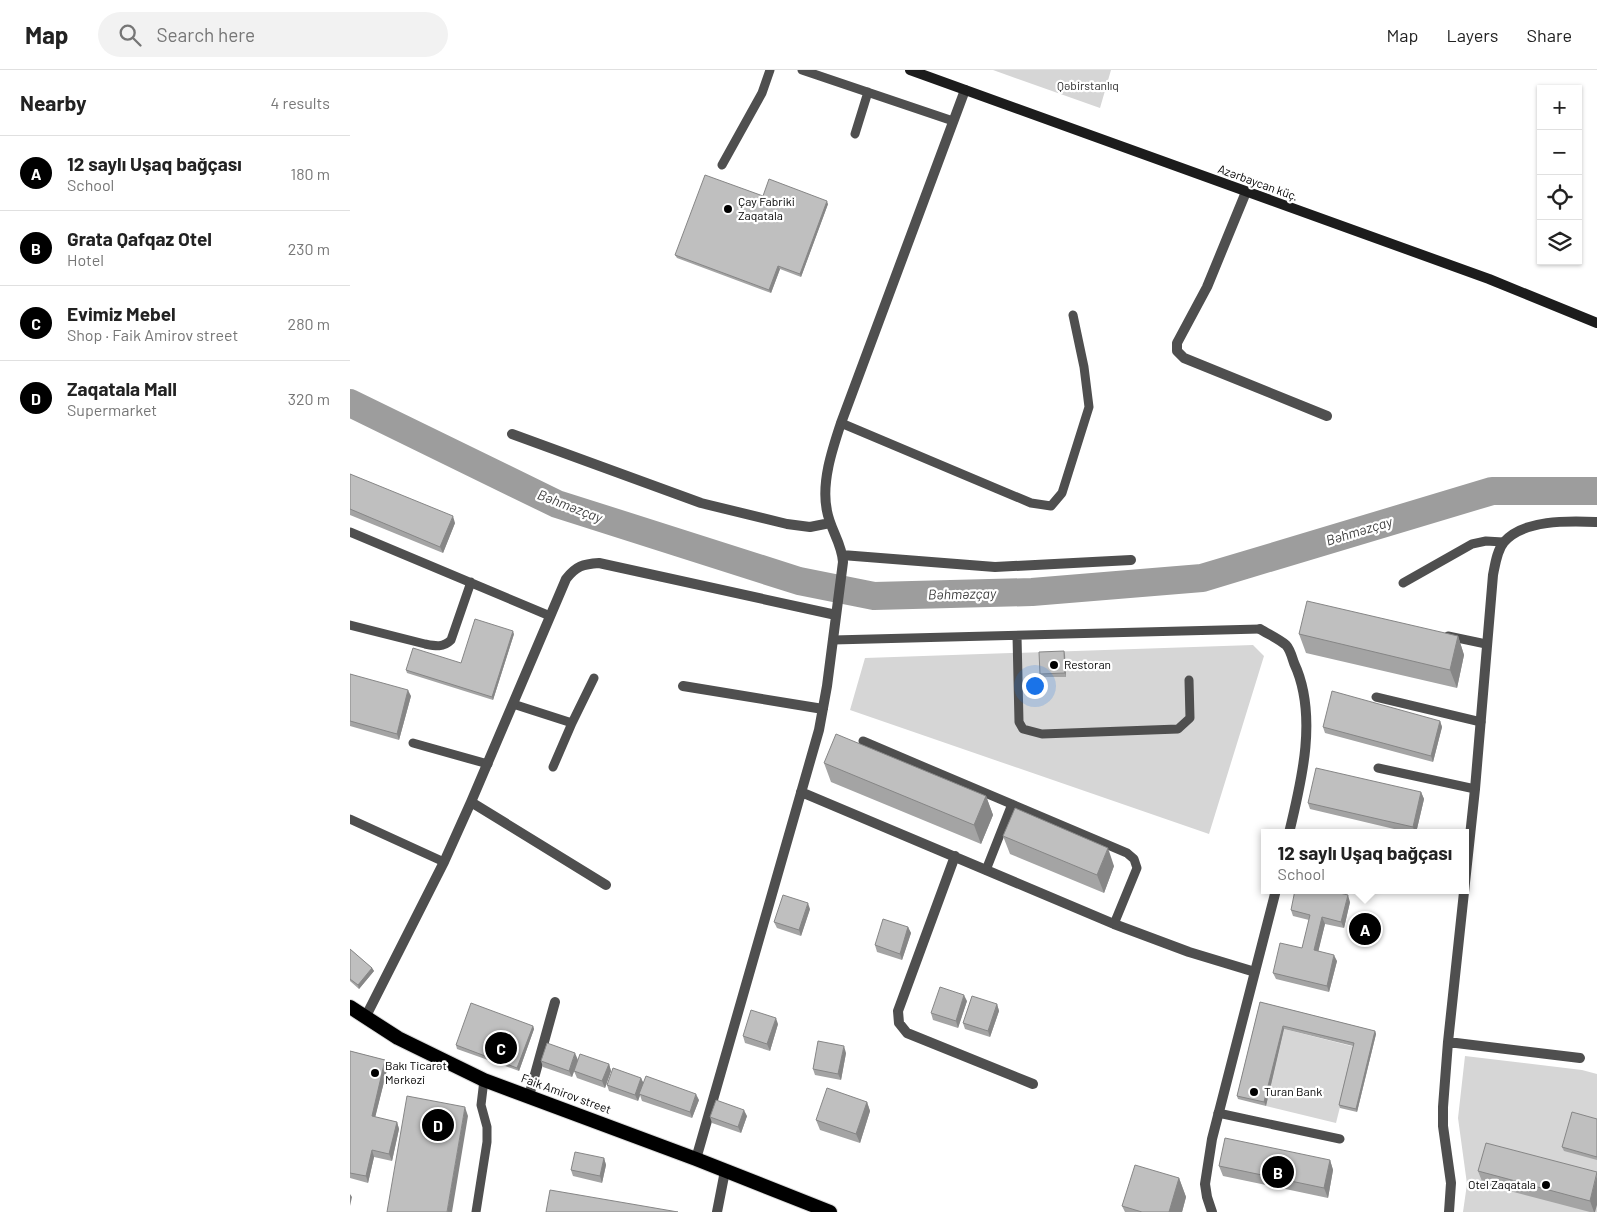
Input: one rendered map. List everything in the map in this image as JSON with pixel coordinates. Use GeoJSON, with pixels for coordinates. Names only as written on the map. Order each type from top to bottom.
{"type":"FeatureCollection","features":[{"type":"Feature","properties":{"kind":"highway","name":"Faik Amirov street"},"geometry":{"type":"LineString","coordinates":[[350,1008],[426,1053],[484,1080],[725,1171]]}},
{"type":"Feature","properties":{"kind":"highway"},"geometry":{"type":"LineString","coordinates":[[725,1171],[830,1212]]}},
{"type":"Feature","properties":{"kind":"main road","name":"Azərbaycan küç."},"geometry":{"type":"LineString","coordinates":[[910,70],[1489,278],[1597,323]]}},
{"type":"Feature","properties":{"kind":"street"},"geometry":{"type":"LineString","coordinates":[[696,1159],[823,709],[842,558],[826,510],[830,458],[841,423],[964,90]]}},
{"type":"Feature","properties":{"kind":"street"},"geometry":{"type":"LineString","coordinates":[[1246,192],[1207,287],[1177,343],[1177,351],[1184,358],[1327,416]]}},
{"type":"Feature","properties":{"kind":"street"},"geometry":{"type":"LineString","coordinates":[[512,434],[701,503],[787,524],[810,527],[830,523]]}},
{"type":"Feature","properties":{"kind":"street"},"geometry":{"type":"LineString","coordinates":[[1469,844],[1493,576],[1496,560],[1503,542],[1520,531],[1534,526],[1554,522],[1597,522]]}},
{"type":"Feature","properties":{"kind":"street"},"geometry":{"type":"LineString","coordinates":[[842,558],[995,567],[1132,560]]}},
{"type":"Feature","properties":{"kind":"street"},"geometry":{"type":"LineString","coordinates":[[365,1018],[444,862],[488,764],[566,579],[573,569],[586,564],[599,563],[836,610]]}},
{"type":"Feature","properties":{"kind":"street"},"geometry":{"type":"LineString","coordinates":[[1260,629],[1287,646],[1299,673],[1303,688],[1306,729],[1304,758],[1290,829]]}},
{"type":"Feature","properties":{"kind":"street"},"geometry":{"type":"LineString","coordinates":[[684,686],[823,709]]}},
{"type":"Feature","properties":{"kind":"street"},"geometry":{"type":"LineString","coordinates":[[801,792],[1114,924],[1189,952],[1255,972]]}},
{"type":"Feature","properties":{"kind":"street"},"geometry":{"type":"LineString","coordinates":[[471,802],[606,884]]}},
{"type":"Feature","properties":{"kind":"street"},"geometry":{"type":"LineString","coordinates":[[956,856],[898,1011],[899,1023],[907,1033],[1034,1084]]}},
{"type":"Feature","properties":{"kind":"street"},"geometry":{"type":"LineString","coordinates":[[1212,1212],[1207,1196],[1207,1163],[1218,1113],[1275,894]]}},
{"type":"Feature","properties":{"kind":"street"},"geometry":{"type":"LineString","coordinates":[[1449,1212],[1451,1183],[1443,1126],[1448,1042],[1464,894]]}},
{"type":"Feature","properties":{"kind":"street"},"geometry":{"type":"LineString","coordinates":[[529,1096],[555,1002]]}},
{"type":"Feature","properties":{"kind":"street"},"geometry":{"type":"LineString","coordinates":[[1448,1042],[1580,1058]]}},
{"type":"Feature","properties":{"kind":"street"},"geometry":{"type":"LineString","coordinates":[[717,1212],[725,1171]]}},
{"type":"Feature","properties":{"kind":"lane"},"geometry":{"type":"LineString","coordinates":[[722,165],[762,94],[770,70]]}},
{"type":"Feature","properties":{"kind":"lane"},"geometry":{"type":"LineString","coordinates":[[802,70],[953,121]]}},
{"type":"Feature","properties":{"kind":"lane"},"geometry":{"type":"LineString","coordinates":[[855,134],[868,92]]}},
{"type":"Feature","properties":{"kind":"lane"},"geometry":{"type":"LineString","coordinates":[[841,423],[1031,503],[1051,506],[1062,493],[1089,406],[1084,367],[1072,314]]}},
{"type":"Feature","properties":{"kind":"lane"},"geometry":{"type":"LineString","coordinates":[[350,532],[550,616]]}},
{"type":"Feature","properties":{"kind":"lane"},"geometry":{"type":"LineString","coordinates":[[1403,583],[1472,544],[1486,541],[1503,542]]}},
{"type":"Feature","properties":{"kind":"lane"},"geometry":{"type":"LineString","coordinates":[[350,625],[425,644],[436,646],[446,644],[451,640],[471,582]]}},
{"type":"Feature","properties":{"kind":"lane"},"geometry":{"type":"LineString","coordinates":[[833,640],[1260,629]]}},
{"type":"Feature","properties":{"kind":"lane"},"geometry":{"type":"LineString","coordinates":[[1443,635],[1486,644]]}},
{"type":"Feature","properties":{"kind":"lane"},"geometry":{"type":"LineString","coordinates":[[1017,636],[1018,722],[1023,729],[1042,734],[1178,729],[1190,718],[1190,680]]}},
{"type":"Feature","properties":{"kind":"lane"},"geometry":{"type":"LineString","coordinates":[[553,767],[594,678]]}},
{"type":"Feature","properties":{"kind":"lane"},"geometry":{"type":"LineString","coordinates":[[1376,697],[1481,722]]}},
{"type":"Feature","properties":{"kind":"lane"},"geometry":{"type":"LineString","coordinates":[[513,704],[572,723]]}},
{"type":"Feature","properties":{"kind":"lane"},"geometry":{"type":"LineString","coordinates":[[862,741],[1127,853],[1134,859],[1136,868],[1114,924]]}},
{"type":"Feature","properties":{"kind":"lane"},"geometry":{"type":"LineString","coordinates":[[413,743],[488,764]]}},
{"type":"Feature","properties":{"kind":"lane"},"geometry":{"type":"LineString","coordinates":[[1378,768],[1475,788]]}},
{"type":"Feature","properties":{"kind":"lane"},"geometry":{"type":"LineString","coordinates":[[986,870],[1012,804]]}},
{"type":"Feature","properties":{"kind":"lane"},"geometry":{"type":"LineString","coordinates":[[350,819],[444,862]]}},
{"type":"Feature","properties":{"kind":"lane"},"geometry":{"type":"LineString","coordinates":[[476,1212],[487,1142],[487,1127],[482,1105],[484,1080]]}},
{"type":"Feature","properties":{"kind":"lane"},"geometry":{"type":"LineString","coordinates":[[1218,1113],[1340,1139]]}},
{"type":"Feature","properties":{"kind":"green space","name":"Qəbirstanlıq"},"geometry":{"type":"Polygon","coordinates":[[[993,70],[1111,70],[1100,108],[993,70]]]}},
{"type":"Feature","properties":{"kind":"green space"},"geometry":{"type":"Polygon","coordinates":[[[1253,645],[1264,656],[1209,834],[850,710],[865,658],[1253,645]]]}},
{"type":"Feature","properties":{"kind":"green space"},"geometry":{"type":"Polygon","coordinates":[[[1284,1029],[1355,1047],[1336,1123],[1266,1106],[1284,1029]]]}},
{"type":"Feature","properties":{"kind":"green space"},"geometry":{"type":"Polygon","coordinates":[[[1465,1056],[1582,1070],[1597,1074],[1597,1212],[1463,1212],[1467,1184],[1458,1118],[1465,1056]]]}},
{"type":"Feature","properties":{"kind":"building"},"geometry":{"type":"Polygon","coordinates":[[[705,175],[763,196],[769,179],[827,201],[800,274],[778,266],[769,290],[675,255],[705,175]]]}},
{"type":"Feature","properties":{"kind":"building"},"geometry":{"type":"Polygon","coordinates":[[[350,474],[453,516],[440,547],[350,509],[350,474]]]}},
{"type":"Feature","properties":{"kind":"building"},"geometry":{"type":"Polygon","coordinates":[[[1307,601],[1458,636],[1450,670],[1299,634],[1307,601]]]}},
{"type":"Feature","properties":{"kind":"building"},"geometry":{"type":"Polygon","coordinates":[[[475,619],[513,631],[492,697],[406,670],[413,648],[461,663],[475,619]]]}},
{"type":"Feature","properties":{"kind":"building"},"geometry":{"type":"Polygon","coordinates":[[[1064,651],[1065,673],[1040,674],[1039,652],[1064,651]]]}},
{"type":"Feature","properties":{"kind":"building"},"geometry":{"type":"Polygon","coordinates":[[[350,674],[408,690],[397,734],[350,721],[350,674]]]}},
{"type":"Feature","properties":{"kind":"building"},"geometry":{"type":"Polygon","coordinates":[[[1332,691],[1440,721],[1431,756],[1323,727],[1332,691]]]}},
{"type":"Feature","properties":{"kind":"building"},"geometry":{"type":"Polygon","coordinates":[[[836,734],[986,796],[974,825],[824,763],[836,734]]]}},
{"type":"Feature","properties":{"kind":"building"},"geometry":{"type":"Polygon","coordinates":[[[1316,768],[1421,792],[1413,827],[1308,803],[1316,768]]]}},
{"type":"Feature","properties":{"kind":"building"},"geometry":{"type":"Polygon","coordinates":[[[1015,808],[1108,848],[1097,875],[1003,836],[1015,808]]]}},
{"type":"Feature","properties":{"kind":"building"},"geometry":{"type":"Polygon","coordinates":[[[1294,894],[1348,895],[1341,922],[1322,917],[1314,950],[1334,955],[1327,986],[1273,973],[1280,943],[1302,948],[1310,915],[1291,910],[1294,894]]]}},
{"type":"Feature","properties":{"kind":"building"},"geometry":{"type":"Polygon","coordinates":[[[783,895],[808,903],[799,930],[774,922],[783,895]]]}},
{"type":"Feature","properties":{"kind":"building"},"geometry":{"type":"Polygon","coordinates":[[[883,919],[908,927],[900,954],[875,945],[883,919]]]}},
{"type":"Feature","properties":{"kind":"building"},"geometry":{"type":"Polygon","coordinates":[[[350,949],[372,968],[358,985],[350,979],[350,949]]]}},
{"type":"Feature","properties":{"kind":"building"},"geometry":{"type":"Polygon","coordinates":[[[940,987],[964,995],[956,1021],[931,1013],[940,987]]]}},
{"type":"Feature","properties":{"kind":"building"},"geometry":{"type":"Polygon","coordinates":[[[972,996],[997,1004],[988,1031],[963,1023],[972,996]]]}},
{"type":"Feature","properties":{"kind":"building"},"geometry":{"type":"Polygon","coordinates":[[[1260,1002],[1375,1031],[1356,1109],[1339,1105],[1354,1043],[1283,1026],[1264,1102],[1237,1096],[1260,1002]]]}},
{"type":"Feature","properties":{"kind":"building"},"geometry":{"type":"Polygon","coordinates":[[[471,1003],[533,1026],[517,1068],[456,1045],[471,1003]]]}},
{"type":"Feature","properties":{"kind":"building"},"geometry":{"type":"Polygon","coordinates":[[[751,1010],[776,1018],[767,1044],[743,1036],[751,1010]]]}},
{"type":"Feature","properties":{"kind":"building"},"geometry":{"type":"Polygon","coordinates":[[[818,1041],[844,1046],[838,1074],[813,1069],[818,1041]]]}},
{"type":"Feature","properties":{"kind":"building"},"geometry":{"type":"Polygon","coordinates":[[[547,1043],[575,1053],[569,1071],[541,1061],[547,1043]]]}},
{"type":"Feature","properties":{"kind":"building"},"geometry":{"type":"Polygon","coordinates":[[[350,1051],[385,1060],[372,1116],[397,1122],[389,1154],[372,1150],[366,1176],[350,1173],[350,1051]]]}},
{"type":"Feature","properties":{"kind":"building"},"geometry":{"type":"Polygon","coordinates":[[[580,1054],[609,1064],[602,1081],[574,1071],[580,1054]]]}},
{"type":"Feature","properties":{"kind":"building"},"geometry":{"type":"Polygon","coordinates":[[[613,1068],[641,1078],[635,1095],[607,1085],[613,1068]]]}},
{"type":"Feature","properties":{"kind":"building"},"geometry":{"type":"Polygon","coordinates":[[[646,1076],[696,1094],[690,1112],[639,1094],[646,1076]]]}},
{"type":"Feature","properties":{"kind":"building"},"geometry":{"type":"Polygon","coordinates":[[[827,1088],[867,1102],[856,1134],[816,1120],[827,1088]]]}},
{"type":"Feature","properties":{"kind":"building"},"geometry":{"type":"Polygon","coordinates":[[[407,1096],[465,1107],[447,1212],[387,1212],[407,1096]]]}},
{"type":"Feature","properties":{"kind":"building"},"geometry":{"type":"Polygon","coordinates":[[[716,1100],[744,1110],[738,1127],[710,1117],[716,1100]]]}},
{"type":"Feature","properties":{"kind":"building"},"geometry":{"type":"Polygon","coordinates":[[[1572,1112],[1597,1119],[1597,1157],[1562,1147],[1572,1112]]]}},
{"type":"Feature","properties":{"kind":"building"},"geometry":{"type":"Polygon","coordinates":[[[1225,1138],[1330,1160],[1324,1188],[1219,1166],[1225,1138]]]}},
{"type":"Feature","properties":{"kind":"building"},"geometry":{"type":"Polygon","coordinates":[[[1486,1143],[1597,1172],[1590,1201],[1478,1171],[1486,1143]]]}},
{"type":"Feature","properties":{"kind":"building"},"geometry":{"type":"Polygon","coordinates":[[[575,1152],[604,1158],[600,1176],[571,1170],[575,1152]]]}},
{"type":"Feature","properties":{"kind":"building"},"geometry":{"type":"Polygon","coordinates":[[[1135,1165],[1179,1178],[1169,1212],[1142,1212],[1122,1206],[1135,1165]]]}},
{"type":"Feature","properties":{"kind":"building"},"geometry":{"type":"Polygon","coordinates":[[[550,1190],[678,1212],[546,1212],[550,1190]]]}},
{"type":"Feature","properties":{"kind":"waterway","name":"Bəhməzçay"},"geometry":{"type":"LineString","coordinates":[[350,403],[557,504],[799,581],[874,596],[1032,592],[1202,578],[1492,491],[1597,491]]}},
{"type":"Feature","properties":{"kind":"place","name":"Çay Fabriki Zaqatala"},"geometry":{"type":"Point","coordinates":[728,209]}},
{"type":"Feature","properties":{"kind":"place","name":"Restoran"},"geometry":{"type":"Point","coordinates":[1054,665]}},
{"type":"Feature","properties":{"kind":"place","name":"12 saylı Uşaq bağçası"},"geometry":{"type":"Point","coordinates":[1365,929]}},
{"type":"Feature","properties":{"kind":"place","name":"Evimiz Mebel"},"geometry":{"type":"Point","coordinates":[501,1048]}},
{"type":"Feature","properties":{"kind":"place","name":"Bakı Ticarət Mərkəzi"},"geometry":{"type":"Point","coordinates":[375,1073]}},
{"type":"Feature","properties":{"kind":"place","name":"Turan Bank"},"geometry":{"type":"Point","coordinates":[1254,1092]}},
{"type":"Feature","properties":{"kind":"place","name":"Zaqatala Mall"},"geometry":{"type":"Point","coordinates":[438,1125]}},
{"type":"Feature","properties":{"kind":"place","name":"Grata Qafqaz Otel"},"geometry":{"type":"Point","coordinates":[1278,1172]}},
{"type":"Feature","properties":{"kind":"place","name":"Otel Zaqatala"},"geometry":{"type":"Point","coordinates":[1546,1185]}}]}
